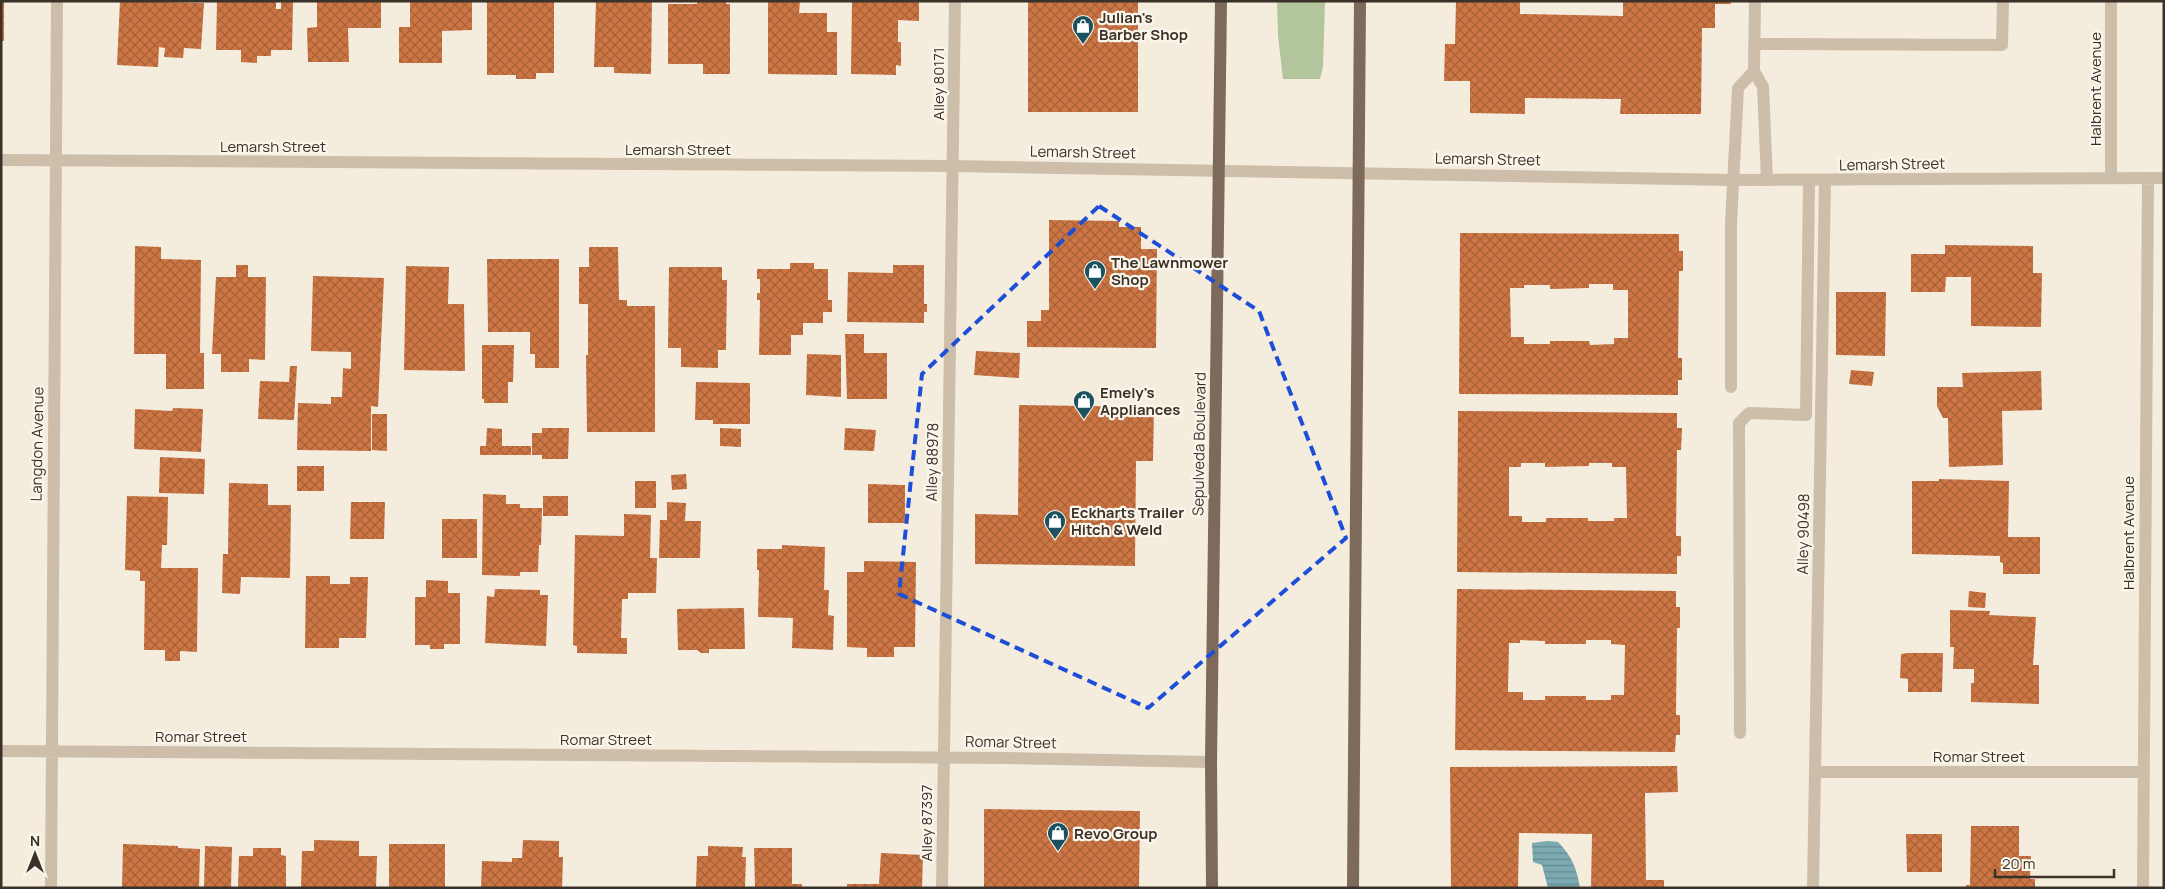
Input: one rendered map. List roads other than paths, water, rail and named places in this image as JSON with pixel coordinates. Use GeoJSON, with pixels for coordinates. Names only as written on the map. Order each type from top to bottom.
{"type":"FeatureCollection","features":[{"type":"Feature","properties":{"kind":"main road","name":"Sepulveda Boulevard"},"geometry":{"type":"LineString","coordinates":[[1212,888],[1211,762],[1221,1]]}},
{"type":"Feature","properties":{"kind":"main road"},"geometry":{"type":"LineString","coordinates":[[1353,888],[1360,1]]}},
{"type":"Feature","properties":{"kind":"street","name":"Langdon Avenue"},"geometry":{"type":"LineString","coordinates":[[51,888],[57,1]]}},
{"type":"Feature","properties":{"kind":"street","name":"Alley 80171"},"geometry":{"type":"LineString","coordinates":[[953,166],[955,1]]}},
{"type":"Feature","properties":{"kind":"street"},"geometry":{"type":"LineString","coordinates":[[1754,1],[1754,71],[1763,86],[1767,180]]}},
{"type":"Feature","properties":{"kind":"street"},"geometry":{"type":"LineString","coordinates":[[1754,44],[2002,45],[2003,1]]}},
{"type":"Feature","properties":{"kind":"street","name":"Halbrent Avenue"},"geometry":{"type":"LineString","coordinates":[[2111,1],[2111,177]]}},
{"type":"Feature","properties":{"kind":"street"},"geometry":{"type":"LineString","coordinates":[[1731,387],[1731,223],[1738,88],[1754,71]]}},
{"type":"Feature","properties":{"kind":"street","name":"Lemarsh Street"},"geometry":{"type":"LineString","coordinates":[[1,160],[953,166],[1825,181],[2164,178]]}},
{"type":"Feature","properties":{"kind":"street","name":"Alley 88978"},"geometry":{"type":"LineString","coordinates":[[943,758],[953,166]]}},
{"type":"Feature","properties":{"kind":"street","name":"Halbrent Avenue"},"geometry":{"type":"LineString","coordinates":[[2143,888],[2148,178]]}},
{"type":"Feature","properties":{"kind":"street"},"geometry":{"type":"LineString","coordinates":[[1740,733],[1739,423],[1749,413],[1806,414],[1809,180]]}},
{"type":"Feature","properties":{"kind":"street","name":"Alley 90498"},"geometry":{"type":"LineString","coordinates":[[1813,888],[1825,181]]}},
{"type":"Feature","properties":{"kind":"street","name":"Romar Street"},"geometry":{"type":"LineString","coordinates":[[1,750],[1211,762]]}},
{"type":"Feature","properties":{"kind":"street","name":"Alley 87397"},"geometry":{"type":"LineString","coordinates":[[942,888],[943,758]]}},
{"type":"Feature","properties":{"kind":"street","name":"Romar Street"},"geometry":{"type":"LineString","coordinates":[[1816,772],[2143,772]]}},
{"type":"Feature","properties":{"kind":"water"},"geometry":{"type":"Polygon","coordinates":[[[1558,842],[1567,852],[1575,869],[1580,888],[1548,888],[1542,865],[1533,862],[1532,843],[1558,842]]]}},
{"type":"Feature","properties":{"kind":"place","name":"Julian's Barber Shop"},"geometry":{"type":"Point","coordinates":[1083,45]}},
{"type":"Feature","properties":{"kind":"place","name":"The Lawnmower Shop"},"geometry":{"type":"Point","coordinates":[1095,290]}},
{"type":"Feature","properties":{"kind":"place","name":"Emely's Appliances"},"geometry":{"type":"Point","coordinates":[1084,420]}},
{"type":"Feature","properties":{"kind":"place","name":"Eckharts Trailer Hitch & Weld"},"geometry":{"type":"Point","coordinates":[1055,540]}},
{"type":"Feature","properties":{"kind":"place","name":"Revo Group"},"geometry":{"type":"Point","coordinates":[1058,852]}}]}
